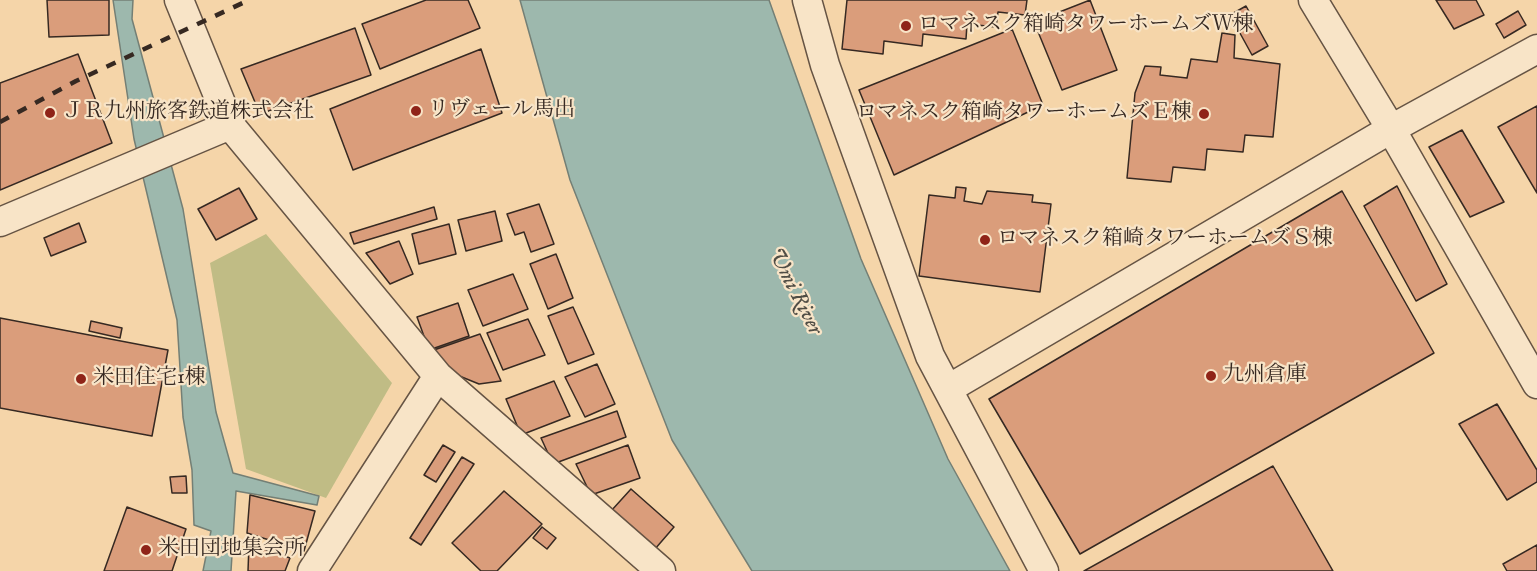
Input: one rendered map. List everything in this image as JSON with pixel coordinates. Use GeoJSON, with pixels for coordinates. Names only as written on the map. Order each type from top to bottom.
{"type":"FeatureCollection","features":[{"type":"Feature","properties":{"kind":"street"},"geometry":{"type":"LineString","coordinates":[[179,0],[230,125],[438,376],[661,571]]}},
{"type":"Feature","properties":{"kind":"street"},"geometry":{"type":"LineString","coordinates":[[807,0],[829,76],[930,356],[1044,571]]}},
{"type":"Feature","properties":{"kind":"street"},"geometry":{"type":"LineString","coordinates":[[1313,0],[1391,129],[1537,384]]}},
{"type":"Feature","properties":{"kind":"street"},"geometry":{"type":"LineString","coordinates":[[948,389],[1391,129],[1537,49]]}},
{"type":"Feature","properties":{"kind":"street"},"geometry":{"type":"LineString","coordinates":[[0,222],[230,125]]}},
{"type":"Feature","properties":{"kind":"street"},"geometry":{"type":"LineString","coordinates":[[312,571],[438,376]]}},
{"type":"Feature","properties":{"kind":"shaded area"},"geometry":{"type":"Polygon","coordinates":[[[266,234],[392,383],[326,498],[246,469],[210,263],[266,234]]]}},
{"type":"Feature","properties":{"kind":"water"},"geometry":{"type":"Polygon","coordinates":[[[113,0],[133,0],[132,19],[183,209],[216,412],[233,473],[319,496],[317,505],[236,491],[231,571],[203,571],[211,531],[194,525],[192,470],[183,417],[177,320],[134,139],[113,0]]]}},
{"type":"Feature","properties":{"kind":"water","name":"Umi River"},"geometry":{"type":"Polygon","coordinates":[[[520,0],[769,0],[861,259],[948,459],[1010,571],[752,571],[672,440],[570,180],[520,0]]]}},
{"type":"Feature","properties":{"kind":"building"},"geometry":{"type":"Polygon","coordinates":[[[47,0],[109,0],[109,35],[49,37],[47,0]]]}},
{"type":"Feature","properties":{"kind":"building"},"geometry":{"type":"Polygon","coordinates":[[[426,0],[468,0],[480,28],[380,69],[362,24],[426,0]]]}},
{"type":"Feature","properties":{"kind":"building","name":"ロマネスク箱崎タワーホームズＷ棟"},"geometry":{"type":"Polygon","coordinates":[[[847,0],[1027,0],[1025,15],[998,12],[996,27],[967,24],[966,39],[923,34],[922,46],[884,41],[883,54],[842,49],[847,0]]]}},
{"type":"Feature","properties":{"kind":"building"},"geometry":{"type":"Polygon","coordinates":[[[1090,0],[1117,70],[1062,90],[1034,22],[1090,0]]]}},
{"type":"Feature","properties":{"kind":"building"},"geometry":{"type":"Polygon","coordinates":[[[1436,0],[1476,0],[1484,15],[1454,29],[1436,0]]]}},
{"type":"Feature","properties":{"kind":"building"},"geometry":{"type":"Polygon","coordinates":[[[1246,6],[1268,46],[1252,55],[1230,15],[1246,6]]]}},
{"type":"Feature","properties":{"kind":"building"},"geometry":{"type":"Polygon","coordinates":[[[1518,11],[1526,25],[1504,38],[1496,24],[1518,11]]]}},
{"type":"Feature","properties":{"kind":"building"},"geometry":{"type":"Polygon","coordinates":[[[355,28],[371,75],[260,114],[241,69],[355,28]]]}},
{"type":"Feature","properties":{"kind":"building"},"geometry":{"type":"Polygon","coordinates":[[[1012,29],[1043,105],[894,175],[859,90],[1012,29]]]}},
{"type":"Feature","properties":{"kind":"building","name":"ロマネスク箱崎タワーホームズＥ棟"},"geometry":{"type":"Polygon","coordinates":[[[1222,33],[1235,35],[1234,58],[1280,64],[1273,137],[1245,135],[1243,152],[1207,149],[1205,170],[1173,167],[1171,182],[1127,178],[1135,93],[1145,66],[1161,67],[1160,75],[1187,78],[1191,59],[1217,62],[1222,33]]]}},
{"type":"Feature","properties":{"kind":"building","name":"リヴェール馬出"},"geometry":{"type":"Polygon","coordinates":[[[481,49],[502,113],[353,170],[330,109],[481,49]]]}},
{"type":"Feature","properties":{"kind":"building","name":"ＪＲ九州旅客鉄道株式会社"},"geometry":{"type":"Polygon","coordinates":[[[78,54],[112,143],[0,190],[0,83],[78,54]]]}},
{"type":"Feature","properties":{"kind":"building"},"geometry":{"type":"Polygon","coordinates":[[[1537,106],[1537,193],[1498,127],[1537,106]]]}},
{"type":"Feature","properties":{"kind":"building"},"geometry":{"type":"Polygon","coordinates":[[[1462,130],[1504,202],[1470,217],[1429,147],[1462,130]]]}},
{"type":"Feature","properties":{"kind":"building"},"geometry":{"type":"Polygon","coordinates":[[[1397,186],[1447,284],[1416,301],[1364,206],[1397,186]]]}},
{"type":"Feature","properties":{"kind":"building","name":"ロマネスク箱崎タワーホームズＳ棟"},"geometry":{"type":"Polygon","coordinates":[[[956,187],[966,188],[964,201],[982,204],[987,191],[1033,195],[1032,202],[1051,204],[1040,292],[919,276],[929,195],[955,198],[956,187]]]}},
{"type":"Feature","properties":{"kind":"building"},"geometry":{"type":"Polygon","coordinates":[[[239,188],[257,219],[216,240],[198,209],[239,188]]]}},
{"type":"Feature","properties":{"kind":"building","name":"九州倉庫"},"geometry":{"type":"Polygon","coordinates":[[[1342,191],[1434,353],[1080,554],[989,399],[1342,191]]]}},
{"type":"Feature","properties":{"kind":"building"},"geometry":{"type":"Polygon","coordinates":[[[539,204],[554,244],[531,252],[524,232],[515,235],[507,214],[539,204]]]}},
{"type":"Feature","properties":{"kind":"building"},"geometry":{"type":"Polygon","coordinates":[[[434,207],[437,219],[354,244],[350,233],[434,207]]]}},
{"type":"Feature","properties":{"kind":"building"},"geometry":{"type":"Polygon","coordinates":[[[495,211],[502,241],[466,251],[458,220],[495,211]]]}},
{"type":"Feature","properties":{"kind":"building"},"geometry":{"type":"Polygon","coordinates":[[[79,223],[86,242],[51,256],[44,238],[79,223]]]}},
{"type":"Feature","properties":{"kind":"building"},"geometry":{"type":"Polygon","coordinates":[[[449,224],[456,254],[419,264],[412,234],[449,224]]]}},
{"type":"Feature","properties":{"kind":"building"},"geometry":{"type":"Polygon","coordinates":[[[399,241],[413,274],[390,284],[366,253],[399,241]]]}},
{"type":"Feature","properties":{"kind":"building"},"geometry":{"type":"Polygon","coordinates":[[[556,254],[573,298],[548,309],[530,264],[556,254]]]}},
{"type":"Feature","properties":{"kind":"building"},"geometry":{"type":"Polygon","coordinates":[[[513,274],[528,309],[483,326],[468,290],[513,274]]]}},
{"type":"Feature","properties":{"kind":"building"},"geometry":{"type":"Polygon","coordinates":[[[458,303],[469,336],[429,350],[417,317],[458,303]]]}},
{"type":"Feature","properties":{"kind":"building"},"geometry":{"type":"Polygon","coordinates":[[[573,307],[594,354],[568,364],[548,316],[573,307]]]}},
{"type":"Feature","properties":{"kind":"building","name":"米田住宅1棟"},"geometry":{"type":"Polygon","coordinates":[[[0,318],[168,350],[152,436],[0,408],[0,318]]]}},
{"type":"Feature","properties":{"kind":"building"},"geometry":{"type":"Polygon","coordinates":[[[528,319],[545,355],[503,370],[487,333],[528,319]]]}},
{"type":"Feature","properties":{"kind":"building"},"geometry":{"type":"Polygon","coordinates":[[[91,321],[122,328],[120,338],[89,331],[91,321]]]}},
{"type":"Feature","properties":{"kind":"building"},"geometry":{"type":"Polygon","coordinates":[[[480,334],[501,381],[479,384],[452,373],[434,350],[480,334]]]}},
{"type":"Feature","properties":{"kind":"building"},"geometry":{"type":"Polygon","coordinates":[[[597,364],[615,404],[585,417],[565,377],[597,364]]]}},
{"type":"Feature","properties":{"kind":"building"},"geometry":{"type":"Polygon","coordinates":[[[554,381],[570,416],[521,435],[506,399],[554,381]]]}},
{"type":"Feature","properties":{"kind":"building"},"geometry":{"type":"Polygon","coordinates":[[[1497,404],[1537,470],[1537,482],[1507,500],[1459,424],[1497,404]]]}},
{"type":"Feature","properties":{"kind":"building"},"geometry":{"type":"Polygon","coordinates":[[[617,411],[626,437],[553,464],[541,438],[617,411]]]}},
{"type":"Feature","properties":{"kind":"building"},"geometry":{"type":"Polygon","coordinates":[[[443,445],[455,452],[436,482],[424,475],[443,445]]]}},
{"type":"Feature","properties":{"kind":"building"},"geometry":{"type":"Polygon","coordinates":[[[628,445],[640,478],[591,495],[576,464],[628,445]]]}},
{"type":"Feature","properties":{"kind":"building"},"geometry":{"type":"Polygon","coordinates":[[[462,457],[474,464],[421,545],[410,538],[462,457]]]}},
{"type":"Feature","properties":{"kind":"building"},"geometry":{"type":"Polygon","coordinates":[[[1273,466],[1333,571],[1084,571],[1273,466]]]}},
{"type":"Feature","properties":{"kind":"building"},"geometry":{"type":"Polygon","coordinates":[[[186,476],[187,493],[172,493],[170,477],[186,476]]]}},
{"type":"Feature","properties":{"kind":"building"},"geometry":{"type":"Polygon","coordinates":[[[631,489],[674,527],[655,549],[611,511],[631,489]]]}},
{"type":"Feature","properties":{"kind":"building"},"geometry":{"type":"Polygon","coordinates":[[[504,491],[542,524],[497,571],[481,571],[452,543],[504,491]]]}},
{"type":"Feature","properties":{"kind":"building"},"geometry":{"type":"Polygon","coordinates":[[[250,495],[315,511],[304,551],[247,533],[250,495]]]}},
{"type":"Feature","properties":{"kind":"building","name":"米田団地集会所"},"geometry":{"type":"Polygon","coordinates":[[[127,507],[186,529],[172,571],[104,571],[127,507]]]}},
{"type":"Feature","properties":{"kind":"building"},"geometry":{"type":"Polygon","coordinates":[[[542,527],[556,538],[547,549],[533,538],[542,527]]]}},
{"type":"Feature","properties":{"kind":"building"},"geometry":{"type":"Polygon","coordinates":[[[249,544],[290,558],[285,571],[248,571],[249,544]]]}},
{"type":"Feature","properties":{"kind":"building"},"geometry":{"type":"Polygon","coordinates":[[[1537,545],[1537,571],[1507,571],[1503,564],[1537,545]]]}},
{"type":"Feature","properties":{"kind":"railway"},"geometry":{"type":"LineString","coordinates":[[0,122],[76,81],[249,0]]}},
{"type":"Feature","properties":{"kind":"place","name":"ロマネスク箱崎タワーホームズＷ棟"},"geometry":{"type":"Point","coordinates":[906,26]}},
{"type":"Feature","properties":{"kind":"place","name":"リヴェール馬出"},"geometry":{"type":"Point","coordinates":[416,111]}},
{"type":"Feature","properties":{"kind":"place","name":"ＪＲ九州旅客鉄道株式会社"},"geometry":{"type":"Point","coordinates":[50,113]}},
{"type":"Feature","properties":{"kind":"place","name":"ロマネスク箱崎タワーホームズＥ棟"},"geometry":{"type":"Point","coordinates":[1204,114]}},
{"type":"Feature","properties":{"kind":"place","name":"ロマネスク箱崎タワーホームズＳ棟"},"geometry":{"type":"Point","coordinates":[985,240]}},
{"type":"Feature","properties":{"kind":"place","name":"九州倉庫"},"geometry":{"type":"Point","coordinates":[1211,376]}},
{"type":"Feature","properties":{"kind":"place","name":"米田住宅1棟"},"geometry":{"type":"Point","coordinates":[81,379]}},
{"type":"Feature","properties":{"kind":"place","name":"米田団地集会所"},"geometry":{"type":"Point","coordinates":[146,550]}}]}
